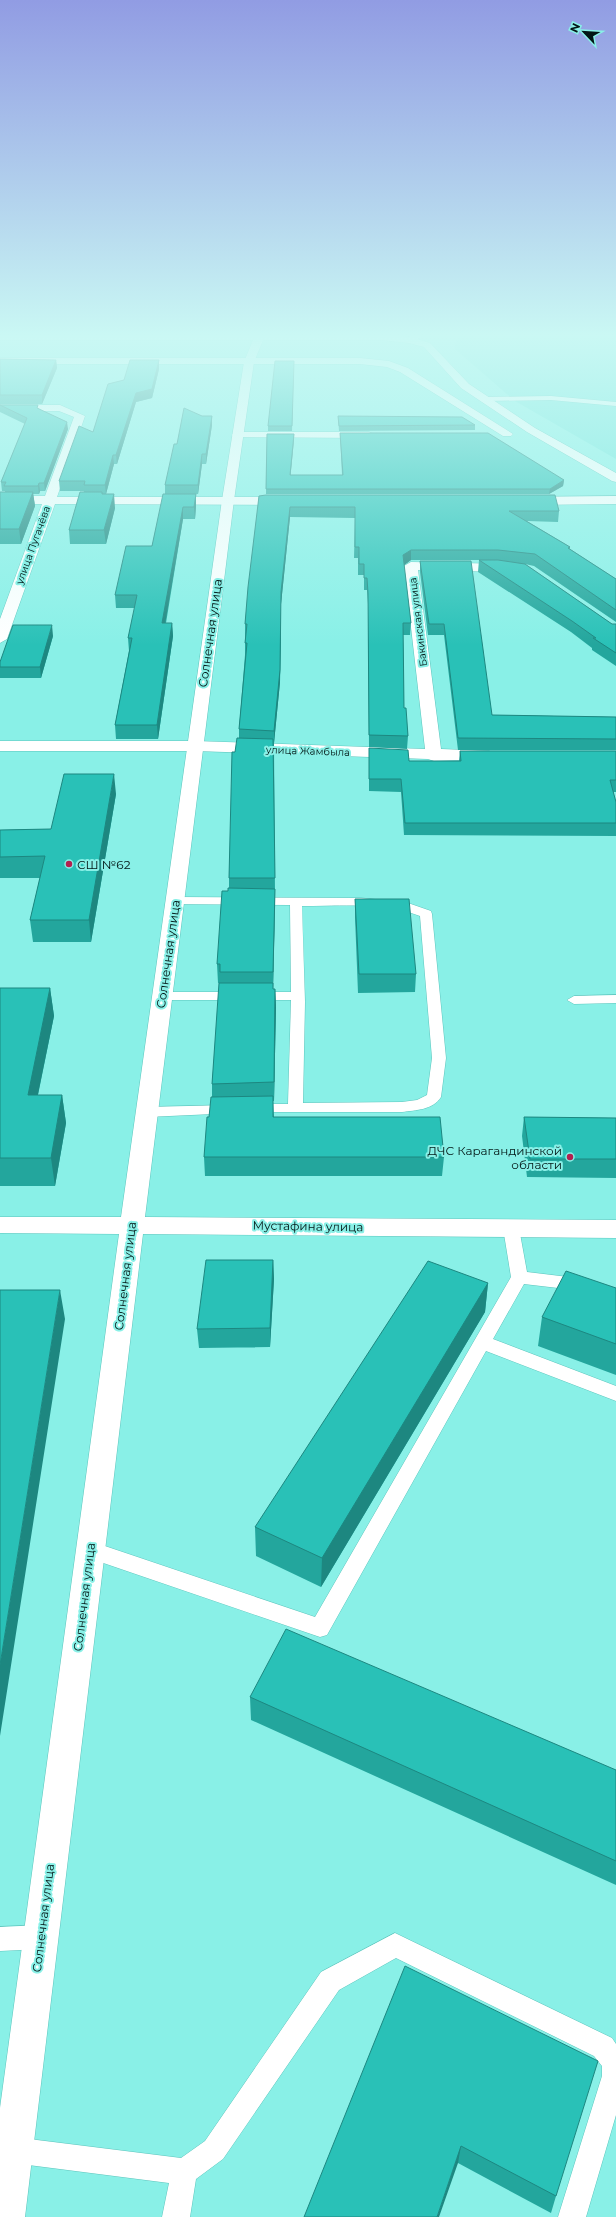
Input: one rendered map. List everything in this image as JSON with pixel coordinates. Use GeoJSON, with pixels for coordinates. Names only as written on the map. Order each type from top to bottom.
{"type":"FeatureCollection","features":[{"type":"Feature","properties":{"kind":"street","name":"улица Пугачёва"},"geometry":{"type":"LineString","coordinates":[[0,639],[72,438]]}},
{"type":"Feature","properties":{"kind":"street","name":"Солнечная улица"},"geometry":{"type":"LineString","coordinates":[[5,2217],[132,1224],[237,438]]}},
{"type":"Feature","properties":{"kind":"street"},"geometry":{"type":"LineString","coordinates":[[546,438],[616,478]]}},
{"type":"Feature","properties":{"kind":"street"},"geometry":{"type":"LineString","coordinates":[[0,500],[299,501]]}},
{"type":"Feature","properties":{"kind":"street"},"geometry":{"type":"LineString","coordinates":[[517,501],[616,500]]}},
{"type":"Feature","properties":{"kind":"street","name":"Бакинская улица"},"geometry":{"type":"LineString","coordinates":[[434,756],[412,566],[497,566],[522,569]]}},
{"type":"Feature","properties":{"kind":"street","name":"улица Жамбыла"},"geometry":{"type":"LineString","coordinates":[[0,746],[195,746],[434,756],[505,756]]}},
{"type":"Feature","properties":{"kind":"street","name":"Мустафина улица"},"geometry":{"type":"LineString","coordinates":[[0,1225],[132,1224],[616,1229]]}},
{"type":"Feature","properties":{"kind":"lane"},"geometry":{"type":"LineString","coordinates":[[147,1112],[295,1107],[422,1105],[434,1097],[439,1058],[426,914],[408,907],[361,902],[175,901]]}},
{"type":"Feature","properties":{"kind":"lane"},"geometry":{"type":"LineString","coordinates":[[295,1107],[298,996],[296,901]]}},
{"type":"Feature","properties":{"kind":"lane"},"geometry":{"type":"LineString","coordinates":[[162,996],[298,996]]}},
{"type":"Feature","properties":{"kind":"lane"},"geometry":{"type":"LineString","coordinates":[[574,1000],[616,999]]}},
{"type":"Feature","properties":{"kind":"lane"},"geometry":{"type":"LineString","coordinates":[[90,1550],[320,1628],[519,1277],[511,1228]]}},
{"type":"Feature","properties":{"kind":"lane"},"geometry":{"type":"LineString","coordinates":[[519,1277],[585,1285],[616,1295]]}},
{"type":"Feature","properties":{"kind":"lane"},"geometry":{"type":"LineString","coordinates":[[482,1342],[616,1394]]}},
{"type":"Feature","properties":{"kind":"lane"},"geometry":{"type":"LineString","coordinates":[[0,1939],[41,1937]]}},
{"type":"Feature","properties":{"kind":"lane"},"geometry":{"type":"LineString","coordinates":[[14,2150],[184,2172],[214,2150],[330,1981],[395,1946],[603,2047],[614,2062],[615,2076],[572,2217]]}},
{"type":"Feature","properties":{"kind":"lane"},"geometry":{"type":"LineString","coordinates":[[176,2217],[184,2172]]}},
{"type":"Feature","properties":{"kind":"shaded area"},"geometry":{"type":"Polygon","coordinates":[[[580,438],[616,438],[616,459],[580,438]]]}},
{"type":"Feature","properties":{"kind":"building"},"geometry":{"type":"Polygon","coordinates":[[[19,438],[61,438],[44,483],[39,483],[38,486],[4,486],[6,482],[1,482],[19,438]]]}},
{"type":"Feature","properties":{"kind":"building"},"geometry":{"type":"Polygon","coordinates":[[[74,438],[121,438],[116,455],[113,455],[105,485],[84,485],[85,481],[59,481],[74,438]]]}},
{"type":"Feature","properties":{"kind":"building"},"geometry":{"type":"Polygon","coordinates":[[[178,438],[208,438],[206,454],[202,454],[198,485],[165,485],[174,444],[177,444],[178,438]]]}},
{"type":"Feature","properties":{"kind":"building"},"geometry":{"type":"Polygon","coordinates":[[[267,438],[294,438],[290,475],[343,475],[340,438],[497,438],[564,480],[550,489],[266,489],[267,438]]]}},
{"type":"Feature","properties":{"kind":"building"},"geometry":{"type":"Polygon","coordinates":[[[0,492],[33,492],[19,529],[0,529],[0,492]]]}},
{"type":"Feature","properties":{"kind":"building"},"geometry":{"type":"Polygon","coordinates":[[[80,492],[102,492],[102,494],[114,494],[104,530],[69,530],[80,492]]]}},
{"type":"Feature","properties":{"kind":"building"},"geometry":{"type":"Polygon","coordinates":[[[163,494],[196,494],[194,507],[183,507],[162,623],[172,623],[157,725],[115,725],[132,638],[128,638],[137,595],[115,595],[126,546],[152,546],[163,494]]]}},
{"type":"Feature","properties":{"kind":"building"},"geometry":{"type":"Polygon","coordinates":[[[555,495],[559,511],[509,511],[570,547],[568,548],[616,579],[616,610],[535,554],[498,550],[411,550],[403,555],[411,623],[403,623],[404,708],[406,708],[408,736],[369,735],[368,593],[367,578],[364,578],[364,564],[359,564],[359,547],[355,547],[355,507],[290,507],[281,592],[280,670],[274,731],[239,729],[247,643],[245,643],[247,624],[245,624],[248,587],[259,496],[555,495]]]}},
{"type":"Feature","properties":{"kind":"building"},"geometry":{"type":"Polygon","coordinates":[[[479,560],[498,560],[525,564],[612,624],[616,624],[616,653],[593,638],[596,638],[572,621],[479,560]]]}},
{"type":"Feature","properties":{"kind":"building"},"geometry":{"type":"Polygon","coordinates":[[[420,561],[471,561],[492,715],[616,717],[616,739],[458,738],[444,624],[429,624],[420,561]]]}},
{"type":"Feature","properties":{"kind":"building"},"geometry":{"type":"Polygon","coordinates":[[[13,625],[52,625],[40,667],[0,667],[0,662],[13,625]]]}},
{"type":"Feature","properties":{"kind":"building"},"geometry":{"type":"Polygon","coordinates":[[[237,738],[273,739],[275,878],[229,878],[232,752],[235,752],[237,738]]]}},
{"type":"Feature","properties":{"kind":"building"},"geometry":{"type":"Polygon","coordinates":[[[369,748],[408,750],[409,761],[461,761],[460,751],[616,751],[616,780],[610,780],[616,802],[616,823],[405,823],[401,779],[369,779],[369,748]]]}},
{"type":"Feature","properties":{"kind":"building"},"geometry":{"type":"Polygon","coordinates":[[[64,774],[114,774],[89,920],[30,920],[45,856],[0,857],[0,830],[51,829],[64,774]]]}},
{"type":"Feature","properties":{"kind":"building"},"geometry":{"type":"Polygon","coordinates":[[[228,888],[275,889],[273,972],[220,972],[220,964],[217,964],[222,891],[228,891],[228,888]]]}},
{"type":"Feature","properties":{"kind":"building"},"geometry":{"type":"Polygon","coordinates":[[[355,899],[409,899],[416,974],[359,974],[355,899]]]}},
{"type":"Feature","properties":{"kind":"building"},"geometry":{"type":"Polygon","coordinates":[[[219,983],[273,983],[273,989],[275,989],[274,1082],[212,1084],[219,983]]]}},
{"type":"Feature","properties":{"kind":"building"},"geometry":{"type":"Polygon","coordinates":[[[0,988],[50,988],[28,1095],[62,1095],[51,1158],[0,1158],[0,988]]]}},
{"type":"Feature","properties":{"kind":"building"},"geometry":{"type":"Polygon","coordinates":[[[273,1096],[273,1117],[440,1117],[444,1157],[204,1157],[207,1117],[209,1117],[211,1097],[273,1096]]]}},
{"type":"Feature","properties":{"kind":"building"},"geometry":{"type":"Polygon","coordinates":[[[524,1117],[616,1118],[616,1159],[530,1159],[524,1117]]]}},
{"type":"Feature","properties":{"kind":"building"},"geometry":{"type":"Polygon","coordinates":[[[206,1260],[273,1260],[270,1328],[197,1329],[206,1260]]]}},
{"type":"Feature","properties":{"kind":"building"},"geometry":{"type":"Polygon","coordinates":[[[428,1261],[488,1283],[322,1558],[255,1527],[428,1261]]]}},
{"type":"Feature","properties":{"kind":"building"},"geometry":{"type":"Polygon","coordinates":[[[566,1271],[616,1288],[616,1344],[542,1317],[566,1271]]]}},
{"type":"Feature","properties":{"kind":"building"},"geometry":{"type":"Polygon","coordinates":[[[0,1290],[60,1290],[0,1665],[0,1290]]]}},
{"type":"Feature","properties":{"kind":"building"},"geometry":{"type":"Polygon","coordinates":[[[286,1629],[616,1770],[616,1861],[250,1697],[286,1629]]]}},
{"type":"Feature","properties":{"kind":"building"},"geometry":{"type":"Polygon","coordinates":[[[405,1966],[598,2061],[556,2196],[461,2146],[437,2217],[304,2217],[405,1966]]]}},
{"type":"Feature","properties":{"kind":"place","name":"СШ №62"},"geometry":{"type":"Point","coordinates":[69,864]}},
{"type":"Feature","properties":{"kind":"place","name":"ДЧС Карагандинской области"},"geometry":{"type":"Point","coordinates":[570,1157]}}]}
